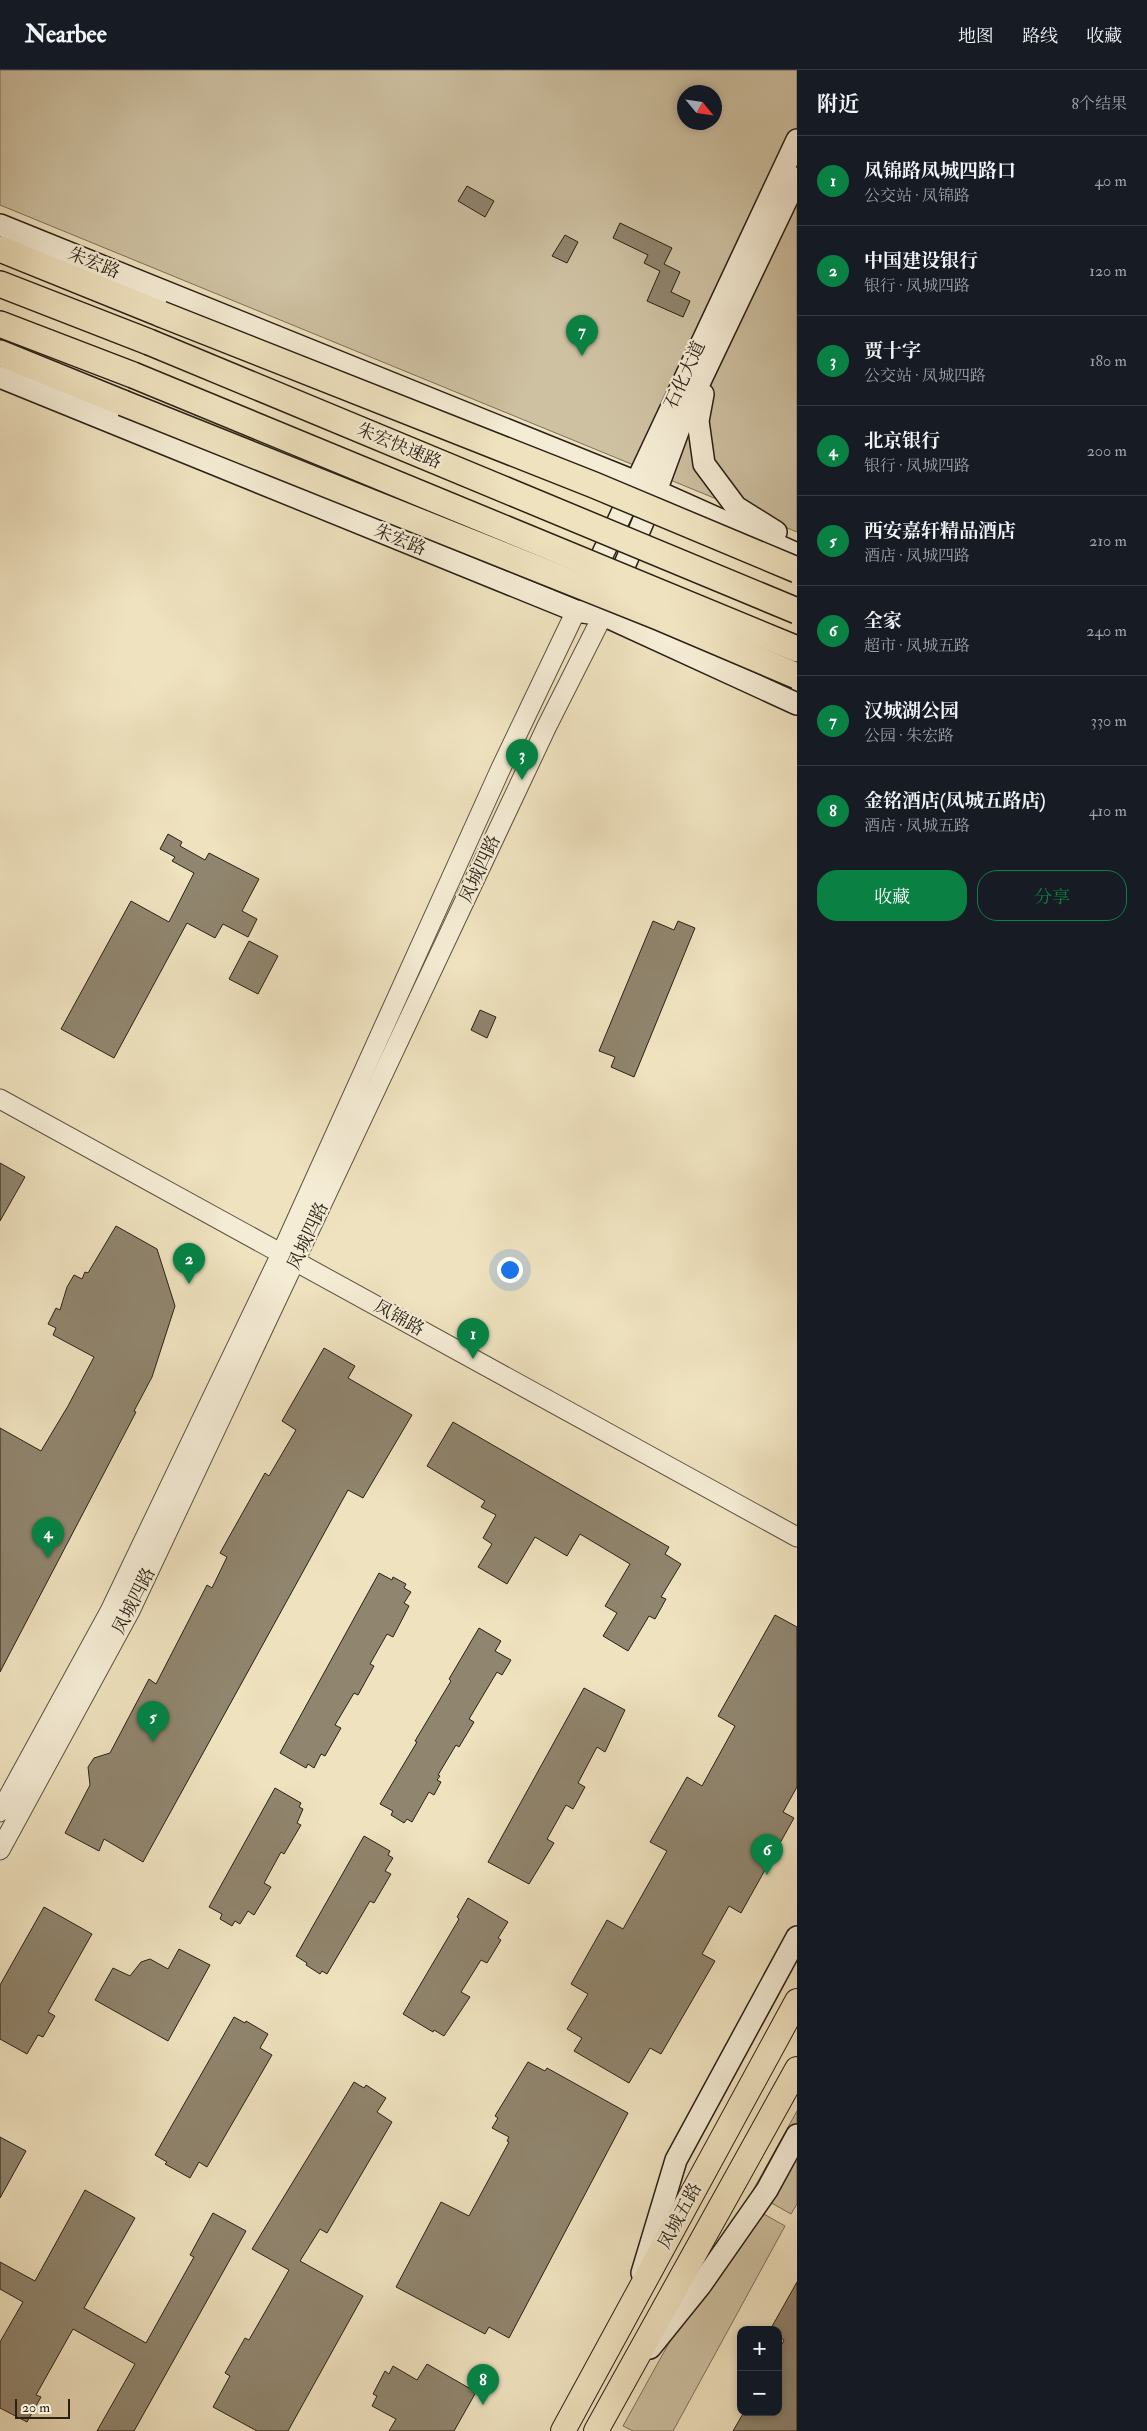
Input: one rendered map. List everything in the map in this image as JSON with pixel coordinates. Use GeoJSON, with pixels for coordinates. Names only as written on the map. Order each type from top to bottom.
{"type":"FeatureCollection","features":[{"type":"Feature","properties":{"kind":"highway"},"geometry":{"type":"LineString","coordinates":[[0,249],[585,482],[797,570]]}},
{"type":"Feature","properties":{"kind":"highway","name":"朱宏快速路"},"geometry":{"type":"LineString","coordinates":[[0,284],[148,342],[797,612]]}},
{"type":"Feature","properties":{"kind":"highway","name":"朱宏快速路"},"geometry":{"type":"LineString","coordinates":[[0,324],[133,375],[797,649]]}},
{"type":"Feature","properties":{"kind":"highway"},"geometry":{"type":"LineString","coordinates":[[0,353],[658,617],[797,676]]}},
{"type":"Feature","properties":{"kind":"main road","name":"石化大道"},"geometry":{"type":"LineString","coordinates":[[576,611],[797,140]]}},
{"type":"Feature","properties":{"kind":"main road","name":"石化大道"},"geometry":{"type":"LineString","coordinates":[[603,615],[656,491],[684,416],[797,178]]}},
{"type":"Feature","properties":{"kind":"main road","name":"朱宏路"},"geometry":{"type":"LineString","coordinates":[[0,225],[636,482],[797,554]]}},
{"type":"Feature","properties":{"kind":"main road"},"geometry":{"type":"LineString","coordinates":[[708,366],[698,421],[704,464],[736,507],[797,546]]}},
{"type":"Feature","properties":{"kind":"main road","name":"朱宏路"},"geometry":{"type":"LineString","coordinates":[[0,377],[576,611],[603,615],[797,704]]}},
{"type":"Feature","properties":{"kind":"main road"},"geometry":{"type":"LineString","coordinates":[[633,2303],[676,2160],[797,1937]]}},
{"type":"Feature","properties":{"kind":"main road","name":"凤城五路"},"geometry":{"type":"LineString","coordinates":[[563,2431],[797,2001]]}},
{"type":"Feature","properties":{"kind":"main road","name":"凤城五路"},"geometry":{"type":"LineString","coordinates":[[596,2431],[797,2069]]}},
{"type":"Feature","properties":{"kind":"main road"},"geometry":{"type":"LineString","coordinates":[[625,2379],[700,2286],[767,2190],[797,2135]]}},
{"type":"Feature","properties":{"kind":"street","name":"凤城四路"},"geometry":{"type":"LineString","coordinates":[[0,1850],[130,1611],[288,1257],[501,768],[576,611]]}},
{"type":"Feature","properties":{"kind":"street","name":"凤城四路"},"geometry":{"type":"LineString","coordinates":[[0,1812],[110,1611],[288,1257],[603,615]]}},
{"type":"Feature","properties":{"kind":"street","name":"凤锦路"},"geometry":{"type":"LineString","coordinates":[[0,1099],[797,1537]]}},
{"type":"Feature","properties":{"kind":"shaded area"},"geometry":{"type":"Polygon","coordinates":[[[0,70],[797,70],[797,532],[0,205],[0,70]]]}},
{"type":"Feature","properties":{"kind":"shaded area"},"geometry":{"type":"Polygon","coordinates":[[[797,2111],[797,2204],[791,2214],[752,2192],[797,2111]]]}},
{"type":"Feature","properties":{"kind":"shaded area"},"geometry":{"type":"Polygon","coordinates":[[[746,2204],[785,2226],[673,2431],[633,2431],[623,2426],[746,2204]]]}},
{"type":"Feature","properties":{"kind":"building"},"geometry":{"type":"Polygon","coordinates":[[[467,186],[494,201],[485,217],[458,201],[467,186]]]}},
{"type":"Feature","properties":{"kind":"building"},"geometry":{"type":"Polygon","coordinates":[[[620,223],[672,248],[664,264],[680,272],[671,292],[690,301],[683,317],[647,301],[660,271],[644,263],[648,255],[613,238],[620,223]]]}},
{"type":"Feature","properties":{"kind":"building"},"geometry":{"type":"Polygon","coordinates":[[[565,235],[578,242],[567,263],[552,256],[565,235]]]}},
{"type":"Feature","properties":{"kind":"building"},"geometry":{"type":"Polygon","coordinates":[[[168,834],[182,842],[180,846],[205,860],[209,853],[259,879],[242,911],[257,919],[248,937],[223,924],[215,938],[187,923],[114,1058],[61,1029],[131,901],[169,922],[194,873],[172,861],[175,857],[160,849],[168,834]]]}},
{"type":"Feature","properties":{"kind":"building"},"geometry":{"type":"Polygon","coordinates":[[[653,921],[674,930],[678,921],[695,928],[634,1077],[611,1067],[615,1057],[599,1051],[653,921]]]}},
{"type":"Feature","properties":{"kind":"building"},"geometry":{"type":"Polygon","coordinates":[[[249,941],[278,956],[258,994],[229,979],[249,941]]]}},
{"type":"Feature","properties":{"kind":"building"},"geometry":{"type":"Polygon","coordinates":[[[480,1010],[496,1017],[487,1038],[471,1030],[480,1010]]]}},
{"type":"Feature","properties":{"kind":"building"},"geometry":{"type":"Polygon","coordinates":[[[0,1163],[25,1177],[0,1221],[0,1163]]]}},
{"type":"Feature","properties":{"kind":"building"},"geometry":{"type":"Polygon","coordinates":[[[116,1226],[157,1249],[175,1306],[152,1377],[134,1411],[136,1412],[0,1672],[0,1428],[41,1451],[68,1406],[94,1357],[53,1335],[56,1328],[48,1324],[56,1308],[60,1310],[67,1287],[74,1275],[82,1279],[85,1272],[88,1273],[116,1226]]]}},
{"type":"Feature","properties":{"kind":"building"},"geometry":{"type":"Polygon","coordinates":[[[324,1348],[355,1366],[348,1378],[412,1415],[363,1498],[348,1490],[143,1862],[104,1839],[99,1851],[65,1833],[90,1785],[88,1767],[94,1758],[110,1753],[149,1679],[156,1684],[207,1585],[212,1588],[227,1557],[220,1553],[265,1473],[269,1476],[296,1430],[282,1421],[324,1348]]]}},
{"type":"Feature","properties":{"kind":"building"},"geometry":{"type":"Polygon","coordinates":[[[453,1422],[669,1547],[665,1554],[681,1564],[661,1597],[666,1599],[655,1619],[649,1616],[628,1651],[603,1636],[617,1613],[605,1606],[630,1564],[580,1534],[567,1556],[535,1537],[507,1584],[478,1567],[492,1544],[483,1538],[496,1515],[481,1507],[485,1501],[427,1466],[453,1422]]]}},
{"type":"Feature","properties":{"kind":"building"},"geometry":{"type":"Polygon","coordinates":[[[379,1573],[392,1580],[393,1577],[406,1584],[404,1588],[411,1592],[404,1603],[409,1606],[393,1637],[387,1634],[370,1664],[374,1666],[358,1695],[354,1693],[335,1725],[341,1728],[325,1756],[321,1754],[314,1768],[308,1764],[306,1768],[280,1753],[379,1573]]]}},
{"type":"Feature","properties":{"kind":"building"},"geometry":{"type":"Polygon","coordinates":[[[775,1615],[797,1627],[797,1787],[783,1812],[794,1818],[741,1913],[729,1906],[702,1954],[715,1961],[661,2054],[650,2048],[629,2083],[574,2051],[582,2038],[567,2029],[588,1994],[571,1984],[607,1920],[623,1929],[667,1851],[650,1842],[687,1777],[702,1786],[735,1726],[718,1716],[775,1615]]]}},
{"type":"Feature","properties":{"kind":"building"},"geometry":{"type":"Polygon","coordinates":[[[479,1628],[501,1641],[495,1651],[511,1660],[502,1675],[497,1672],[469,1719],[474,1722],[459,1747],[456,1745],[438,1775],[440,1776],[437,1780],[441,1782],[434,1795],[429,1792],[412,1822],[407,1819],[404,1823],[391,1815],[393,1811],[380,1804],[417,1742],[415,1741],[451,1681],[449,1679],[479,1628]]]}},
{"type":"Feature","properties":{"kind":"building"},"geometry":{"type":"Polygon","coordinates":[[[584,1688],[625,1710],[605,1752],[597,1747],[578,1783],[585,1787],[573,1809],[566,1805],[547,1839],[554,1843],[529,1884],[488,1862],[584,1688]]]}},
{"type":"Feature","properties":{"kind":"building"},"geometry":{"type":"Polygon","coordinates":[[[275,1788],[301,1803],[299,1807],[303,1809],[297,1823],[301,1825],[284,1854],[281,1852],[264,1883],[271,1887],[254,1915],[248,1911],[240,1924],[235,1921],[232,1926],[220,1919],[222,1914],[209,1907],[275,1788]]]}},
{"type":"Feature","properties":{"kind":"building"},"geometry":{"type":"Polygon","coordinates":[[[364,1836],[390,1851],[388,1855],[393,1858],[385,1871],[391,1874],[374,1903],[370,1901],[327,1974],[322,1971],[320,1974],[296,1956],[364,1836]]]}},
{"type":"Feature","properties":{"kind":"building"},"geometry":{"type":"Polygon","coordinates":[[[468,1898],[508,1922],[498,1938],[501,1940],[487,1963],[481,1960],[461,1992],[470,1997],[444,2036],[434,2030],[433,2032],[403,2014],[459,1919],[457,1917],[468,1898]]]}},
{"type":"Feature","properties":{"kind":"building"},"geometry":{"type":"Polygon","coordinates":[[[44,1907],[92,1934],[48,2012],[55,2016],[43,2037],[38,2035],[27,2054],[0,2039],[0,1985],[44,1907]]]}},
{"type":"Feature","properties":{"kind":"building"},"geometry":{"type":"Polygon","coordinates":[[[179,1949],[210,1965],[168,2041],[95,2000],[113,1968],[130,1976],[141,1962],[150,1959],[168,1969],[179,1949]]]}},
{"type":"Feature","properties":{"kind":"building"},"geometry":{"type":"Polygon","coordinates":[[[234,2017],[245,2023],[246,2021],[268,2034],[260,2048],[272,2055],[207,2167],[199,2162],[190,2178],[165,2164],[167,2162],[155,2155],[234,2017]]]}},
{"type":"Feature","properties":{"kind":"building"},"geometry":{"type":"Polygon","coordinates":[[[528,2062],[545,2071],[547,2068],[628,2113],[509,2338],[489,2327],[485,2334],[396,2287],[441,2202],[469,2216],[509,2142],[507,2141],[509,2137],[492,2128],[498,2118],[495,2116],[528,2062]]]}},
{"type":"Feature","properties":{"kind":"building"},"geometry":{"type":"Polygon","coordinates":[[[354,2082],[364,2088],[366,2085],[386,2098],[377,2112],[392,2122],[327,2233],[320,2229],[300,2261],[363,2296],[288,2431],[257,2431],[213,2407],[230,2376],[225,2373],[245,2338],[249,2340],[289,2270],[252,2249],[354,2082]]]}},
{"type":"Feature","properties":{"kind":"building"},"geometry":{"type":"Polygon","coordinates":[[[0,2137],[26,2151],[0,2198],[0,2137]]]}},
{"type":"Feature","properties":{"kind":"building"},"geometry":{"type":"Polygon","coordinates":[[[85,2190],[135,2218],[84,2308],[146,2343],[194,2257],[190,2255],[213,2213],[246,2231],[134,2431],[97,2431],[135,2364],[73,2329],[36,2395],[41,2397],[27,2422],[0,2408],[0,2342],[23,2302],[0,2289],[0,2262],[35,2281],[85,2190]]]}},
{"type":"Feature","properties":{"kind":"building"},"geometry":{"type":"Polygon","coordinates":[[[797,2282],[797,2431],[733,2431],[742,2416],[782,2416],[782,2344],[784,2340],[782,2339],[782,2326],[772,2326],[797,2282]]]}},
{"type":"Feature","properties":{"kind":"building"},"geometry":{"type":"Polygon","coordinates":[[[427,2364],[476,2392],[454,2431],[389,2431],[396,2419],[372,2406],[377,2396],[373,2394],[385,2371],[389,2374],[393,2366],[417,2380],[427,2364]]]}},
{"type":"Feature","properties":{"kind":"place","name":"汉城湖公园"},"geometry":{"type":"Point","coordinates":[582,356]}},
{"type":"Feature","properties":{"kind":"place","name":"贾十字"},"geometry":{"type":"Point","coordinates":[522,780]}},
{"type":"Feature","properties":{"kind":"place","name":"中国建设银行"},"geometry":{"type":"Point","coordinates":[189,1284]}},
{"type":"Feature","properties":{"kind":"place","name":"凤锦路凤城四路口"},"geometry":{"type":"Point","coordinates":[473,1359]}},
{"type":"Feature","properties":{"kind":"place","name":"北京银行"},"geometry":{"type":"Point","coordinates":[48,1558]}},
{"type":"Feature","properties":{"kind":"place","name":"西安嘉轩精品酒店"},"geometry":{"type":"Point","coordinates":[153,1742]}},
{"type":"Feature","properties":{"kind":"place","name":"全家"},"geometry":{"type":"Point","coordinates":[767,1875]}},
{"type":"Feature","properties":{"kind":"place","name":"金铭酒店(凤城五路店)"},"geometry":{"type":"Point","coordinates":[483,2405]}}]}
